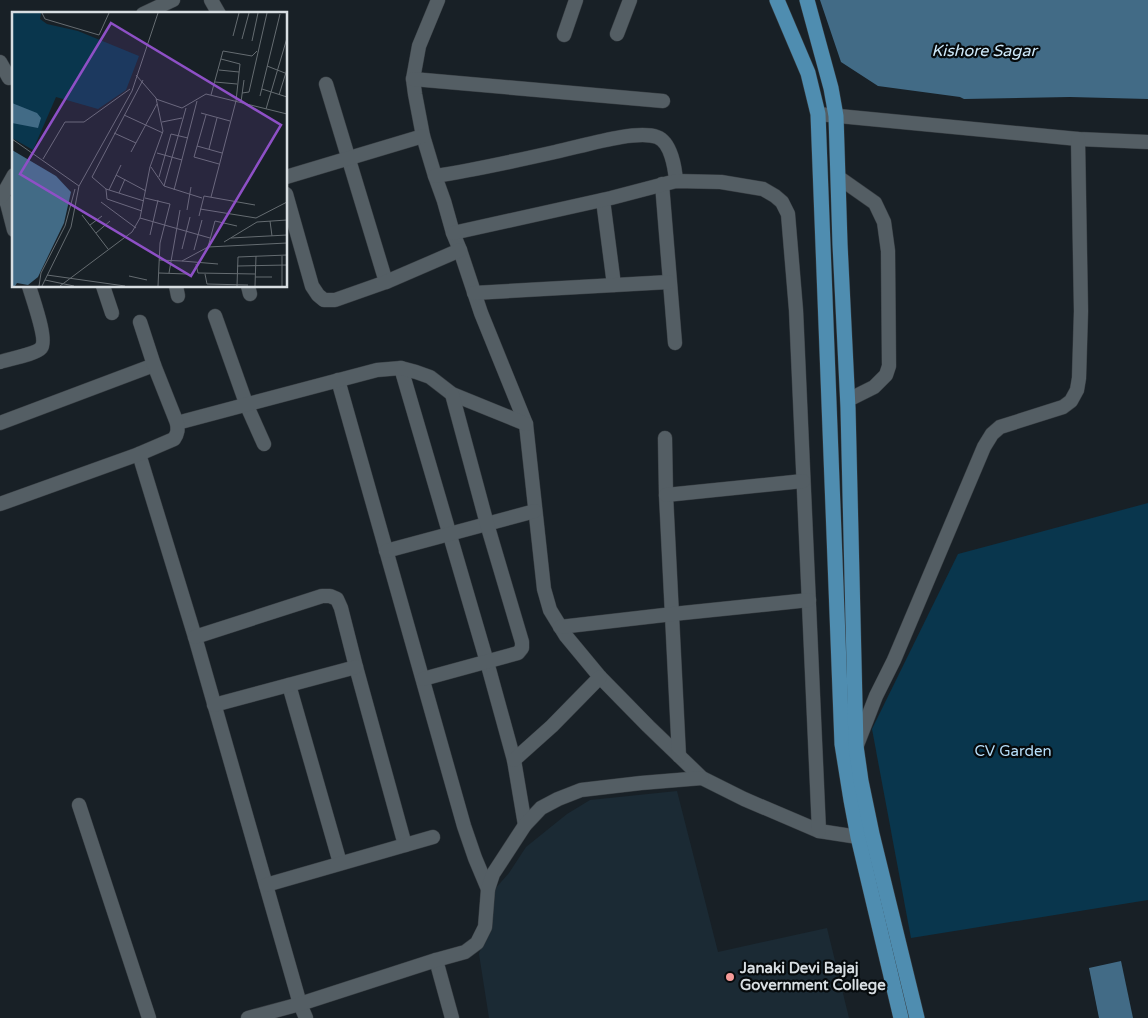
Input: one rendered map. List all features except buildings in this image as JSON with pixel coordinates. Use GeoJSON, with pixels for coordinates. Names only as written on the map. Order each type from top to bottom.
{"type":"FeatureCollection","features":[{"type":"Feature","properties":{"kind":"main road"},"geometry":{"type":"LineString","coordinates":[[777,0],[808,73],[818,114],[842,744],[851,800],[865,836],[917,1018]]}},
{"type":"Feature","properties":{"kind":"main road"},"geometry":{"type":"LineString","coordinates":[[807,0],[829,80],[836,116],[848,400],[856,746],[865,836],[901,1018]]}},
{"type":"Feature","properties":{"kind":"street"},"geometry":{"type":"LineString","coordinates":[[144,10],[173,0]]}},
{"type":"Feature","properties":{"kind":"street"},"geometry":{"type":"LineString","coordinates":[[211,0],[219,12]]}},
{"type":"Feature","properties":{"kind":"street"},"geometry":{"type":"LineString","coordinates":[[438,0],[419,46],[413,79],[415,94],[423,136],[454,234],[481,313],[526,424],[544,589],[550,610],[566,636],[600,677],[702,778],[744,799],[819,831],[865,836]]}},
{"type":"Feature","properties":{"kind":"street"},"geometry":{"type":"LineString","coordinates":[[564,35],[576,0]]}},
{"type":"Feature","properties":{"kind":"street"},"geometry":{"type":"LineString","coordinates":[[618,34],[630,0]]}},
{"type":"Feature","properties":{"kind":"street"},"geometry":{"type":"LineString","coordinates":[[0,62],[8,79]]}},
{"type":"Feature","properties":{"kind":"street"},"geometry":{"type":"LineString","coordinates":[[413,79],[663,102]]}},
{"type":"Feature","properties":{"kind":"street"},"geometry":{"type":"LineString","coordinates":[[326,84],[386,282]]}},
{"type":"Feature","properties":{"kind":"street"},"geometry":{"type":"LineString","coordinates":[[818,114],[1078,140],[1148,142]]}},
{"type":"Feature","properties":{"kind":"street"},"geometry":{"type":"LineString","coordinates":[[435,176],[484,168],[615,138],[644,134],[660,138],[670,150],[675,166],[676,181]]}},
{"type":"Feature","properties":{"kind":"street"},"geometry":{"type":"LineString","coordinates":[[288,176],[423,136]]}},
{"type":"Feature","properties":{"kind":"street"},"geometry":{"type":"LineString","coordinates":[[856,746],[984,446],[992,434],[1000,427],[1063,407],[1071,401],[1077,390],[1081,311],[1078,140]]}},
{"type":"Feature","properties":{"kind":"street"},"geometry":{"type":"LineString","coordinates":[[838,177],[875,204],[884,222],[888,251],[889,366],[886,376],[874,386],[848,400]]}},
{"type":"Feature","properties":{"kind":"street"},"geometry":{"type":"LineString","coordinates":[[12,178],[1,196],[7,203],[12,222]]}},
{"type":"Feature","properties":{"kind":"street"},"geometry":{"type":"LineString","coordinates":[[454,234],[603,200],[676,181],[721,182],[763,189],[782,202],[788,214],[796,310],[819,831]]}},
{"type":"Feature","properties":{"kind":"street"},"geometry":{"type":"LineString","coordinates":[[662,184],[675,343]]}},
{"type":"Feature","properties":{"kind":"street"},"geometry":{"type":"LineString","coordinates":[[603,200],[614,286]]}},
{"type":"Feature","properties":{"kind":"street"},"geometry":{"type":"LineString","coordinates":[[288,201],[312,286],[324,300],[335,300],[386,282],[460,250]]}},
{"type":"Feature","properties":{"kind":"street"},"geometry":{"type":"LineString","coordinates":[[474,293],[669,282]]}},
{"type":"Feature","properties":{"kind":"street"},"geometry":{"type":"LineString","coordinates":[[0,362],[35,352],[41,349],[44,344],[42,329],[30,288]]}},
{"type":"Feature","properties":{"kind":"street"},"geometry":{"type":"LineString","coordinates":[[104,288],[112,313]]}},
{"type":"Feature","properties":{"kind":"street"},"geometry":{"type":"LineString","coordinates":[[214,316],[247,406],[264,444]]}},
{"type":"Feature","properties":{"kind":"street"},"geometry":{"type":"LineString","coordinates":[[0,504],[139,454],[174,439],[178,430],[177,423],[154,365],[140,322]]}},
{"type":"Feature","properties":{"kind":"street"},"geometry":{"type":"LineString","coordinates":[[0,423],[154,365]]}},
{"type":"Feature","properties":{"kind":"street"},"geometry":{"type":"LineString","coordinates":[[177,423],[377,370],[401,368],[430,377],[452,394],[526,424]]}},
{"type":"Feature","properties":{"kind":"street"},"geometry":{"type":"LineString","coordinates":[[401,368],[514,760],[525,824]]}},
{"type":"Feature","properties":{"kind":"street"},"geometry":{"type":"LineString","coordinates":[[338,380],[464,826],[488,889]]}},
{"type":"Feature","properties":{"kind":"street"},"geometry":{"type":"LineString","coordinates":[[423,679],[518,653],[522,648],[522,642],[487,524],[452,394]]}},
{"type":"Feature","properties":{"kind":"street"},"geometry":{"type":"LineString","coordinates":[[665,438],[666,495],[679,756]]}},
{"type":"Feature","properties":{"kind":"street"},"geometry":{"type":"LineString","coordinates":[[139,454],[195,637],[300,1004],[306,1018]]}},
{"type":"Feature","properties":{"kind":"street"},"geometry":{"type":"LineString","coordinates":[[666,495],[804,481]]}},
{"type":"Feature","properties":{"kind":"street"},"geometry":{"type":"LineString","coordinates":[[386,551],[535,511]]}},
{"type":"Feature","properties":{"kind":"street"},"geometry":{"type":"LineString","coordinates":[[195,637],[322,596],[337,598],[405,845]]}},
{"type":"Feature","properties":{"kind":"street"},"geometry":{"type":"LineString","coordinates":[[560,627],[808,600]]}},
{"type":"Feature","properties":{"kind":"street"},"geometry":{"type":"LineString","coordinates":[[214,705],[356,667]]}},
{"type":"Feature","properties":{"kind":"street"},"geometry":{"type":"LineString","coordinates":[[514,760],[552,726],[600,677]]}},
{"type":"Feature","properties":{"kind":"street"},"geometry":{"type":"LineString","coordinates":[[289,686],[340,864]]}},
{"type":"Feature","properties":{"kind":"street"},"geometry":{"type":"LineString","coordinates":[[248,1018],[272,1015],[300,1004],[466,952],[476,943],[485,926],[488,889],[493,874],[525,824],[541,808],[558,799],[581,790],[702,778]]}},
{"type":"Feature","properties":{"kind":"street"},"geometry":{"type":"LineString","coordinates":[[80,805],[149,1018]]}},
{"type":"Feature","properties":{"kind":"street"},"geometry":{"type":"LineString","coordinates":[[266,885],[433,837]]}},
{"type":"Feature","properties":{"kind":"street"},"geometry":{"type":"LineString","coordinates":[[436,960],[452,1018]]}},
{"type":"Feature","properties":{"kind":"shaded area"},"geometry":{"type":"Polygon","coordinates":[[[677,791],[718,952],[827,928],[849,1018],[489,1018],[479,954],[485,936],[494,890],[509,873],[526,847],[567,814],[590,800],[677,791]]]}},
{"type":"Feature","properties":{"kind":"green space","name":"CV Garden"},"geometry":{"type":"Polygon","coordinates":[[[1148,503],[1148,900],[911,938],[872,729],[958,554],[1148,503]]]}},
{"type":"Feature","properties":{"kind":"water","name":"Kishore Sagar"},"geometry":{"type":"Polygon","coordinates":[[[820,0],[1148,0],[1148,99],[1070,97],[964,99],[878,86],[841,62],[820,0]]]}},
{"type":"Feature","properties":{"kind":"water"},"geometry":{"type":"Polygon","coordinates":[[[1121,961],[1133,1018],[1099,1018],[1089,968],[1121,961]]]}},
{"type":"Feature","properties":{"kind":"place","name":"Janaki Devi Bajaj Government College"},"geometry":{"type":"Point","coordinates":[730,977]}}]}
